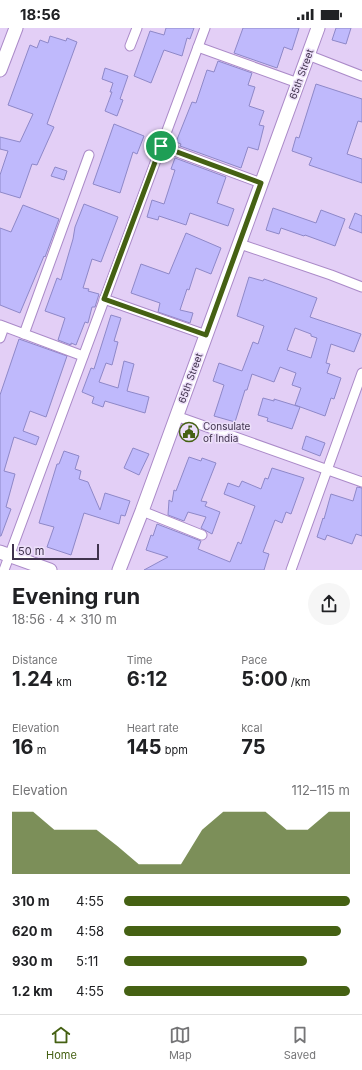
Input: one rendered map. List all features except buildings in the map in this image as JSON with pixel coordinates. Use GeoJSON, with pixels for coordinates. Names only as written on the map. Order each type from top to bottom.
{"type":"FeatureCollection","features":[{"type":"Feature","properties":{"kind":"street"},"geometry":{"type":"LineString","coordinates":[[0,70],[16,28]]}},
{"type":"Feature","properties":{"kind":"street"},"geometry":{"type":"LineString","coordinates":[[130,46],[137,28]]}},
{"type":"Feature","properties":{"kind":"street"},"geometry":{"type":"LineString","coordinates":[[4,570],[4,553],[83,356],[205,28]]}},
{"type":"Feature","properties":{"kind":"street","name":"65th Street"},"geometry":{"type":"LineString","coordinates":[[119,570],[142,511],[318,28]]}},
{"type":"Feature","properties":{"kind":"street"},"geometry":{"type":"LineString","coordinates":[[198,47],[298,83]]}},
{"type":"Feature","properties":{"kind":"street"},"geometry":{"type":"LineString","coordinates":[[308,55],[362,76]]}},
{"type":"Feature","properties":{"kind":"street"},"geometry":{"type":"LineString","coordinates":[[161,146],[261,183]]}},
{"type":"Feature","properties":{"kind":"street"},"geometry":{"type":"LineString","coordinates":[[24,334],[89,155]]}},
{"type":"Feature","properties":{"kind":"street"},"geometry":{"type":"LineString","coordinates":[[240,244],[362,287]]}},
{"type":"Feature","properties":{"kind":"street"},"geometry":{"type":"LineString","coordinates":[[104,299],[206,335]]}},
{"type":"Feature","properties":{"kind":"street"},"geometry":{"type":"LineString","coordinates":[[0,338],[2,326],[83,356]]}},
{"type":"Feature","properties":{"kind":"street"},"geometry":{"type":"LineString","coordinates":[[291,570],[362,373]]}},
{"type":"Feature","properties":{"kind":"street"},"geometry":{"type":"LineString","coordinates":[[176,416],[362,482]]}},
{"type":"Feature","properties":{"kind":"street"},"geometry":{"type":"LineString","coordinates":[[142,511],[202,535]]}},
{"type":"Feature","properties":{"kind":"street"},"geometry":{"type":"LineString","coordinates":[[4,553],[50,570]]}},
{"type":"Feature","properties":{"kind":"place","name":"Consulate of India"},"geometry":{"type":"Point","coordinates":[189,432]}},
{"type":"Feature","properties":{"kind":"route"},"geometry":{"type":"LineString","coordinates":[[161,146],[261,183],[206,335],[104,299],[161,146]]}}]}
